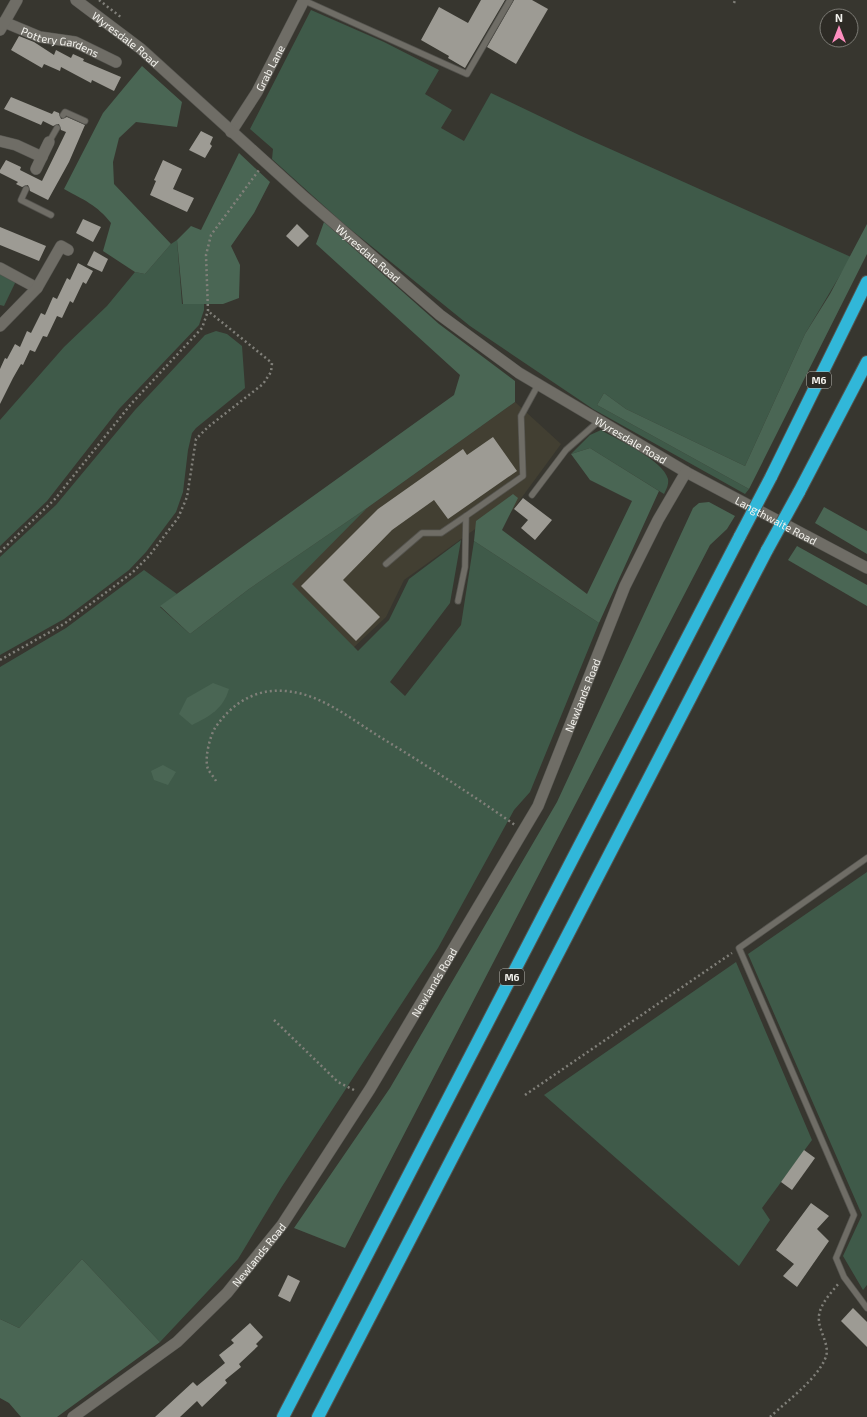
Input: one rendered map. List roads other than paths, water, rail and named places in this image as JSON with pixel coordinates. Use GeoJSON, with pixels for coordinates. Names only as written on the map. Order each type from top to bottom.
{"type":"FeatureCollection","features":[{"type":"Feature","properties":{"kind":"highway","name":"M6"},"geometry":{"type":"LineString","coordinates":[[283,1417],[771,477],[867,282]]}},
{"type":"Feature","properties":{"kind":"highway","name":"M6"},"geometry":{"type":"LineString","coordinates":[[318,1417],[767,550],[867,362]]}},
{"type":"Feature","properties":{"kind":"street","name":"Pottery Gardens"},"geometry":{"type":"LineString","coordinates":[[17,0],[2,26],[40,37],[75,42],[116,62]]}},
{"type":"Feature","properties":{"kind":"street","name":"Wyresdale Road"},"geometry":{"type":"LineString","coordinates":[[76,0],[141,49],[265,163],[440,315],[519,373],[686,472]]}},
{"type":"Feature","properties":{"kind":"street","name":"Grab Lane"},"geometry":{"type":"LineString","coordinates":[[231,132],[257,92],[303,0]]}},
{"type":"Feature","properties":{"kind":"street"},"geometry":{"type":"LineString","coordinates":[[0,141],[16,145],[42,157]]}},
{"type":"Feature","properties":{"kind":"street"},"geometry":{"type":"LineString","coordinates":[[34,172],[49,142]]}},
{"type":"Feature","properties":{"kind":"street"},"geometry":{"type":"LineString","coordinates":[[0,326],[37,288],[61,246],[68,250]]}},
{"type":"Feature","properties":{"kind":"street"},"geometry":{"type":"LineString","coordinates":[[0,268],[37,288]]}},
{"type":"Feature","properties":{"kind":"street","name":"Langthwaite Road"},"geometry":{"type":"LineString","coordinates":[[686,472],[867,568]]}},
{"type":"Feature","properties":{"kind":"street","name":"Newlands Road"},"geometry":{"type":"LineString","coordinates":[[73,1417],[177,1342],[228,1293],[282,1225],[365,1096],[538,806],[625,586],[658,520],[686,472]]}},
{"type":"Feature","properties":{"kind":"lane"},"geometry":{"type":"LineString","coordinates":[[303,0],[467,74],[510,0]]}},
{"type":"Feature","properties":{"kind":"lane"},"geometry":{"type":"LineString","coordinates":[[63,115],[65,112],[85,121]]}},
{"type":"Feature","properties":{"kind":"lane"},"geometry":{"type":"LineString","coordinates":[[49,142],[57,128]]}},
{"type":"Feature","properties":{"kind":"lane"},"geometry":{"type":"LineString","coordinates":[[26,189],[21,200],[51,215]]}},
{"type":"Feature","properties":{"kind":"lane"},"geometry":{"type":"LineString","coordinates":[[386,564],[422,534],[441,533],[523,476],[520,416],[538,385]]}},
{"type":"Feature","properties":{"kind":"lane"},"geometry":{"type":"LineString","coordinates":[[532,495],[566,450],[599,421]]}},
{"type":"Feature","properties":{"kind":"lane"},"geometry":{"type":"LineString","coordinates":[[458,601],[465,566],[466,516]]}},
{"type":"Feature","properties":{"kind":"lane"},"geometry":{"type":"LineString","coordinates":[[867,858],[739,948],[854,1215],[836,1258],[844,1277],[867,1308]]}}]}
